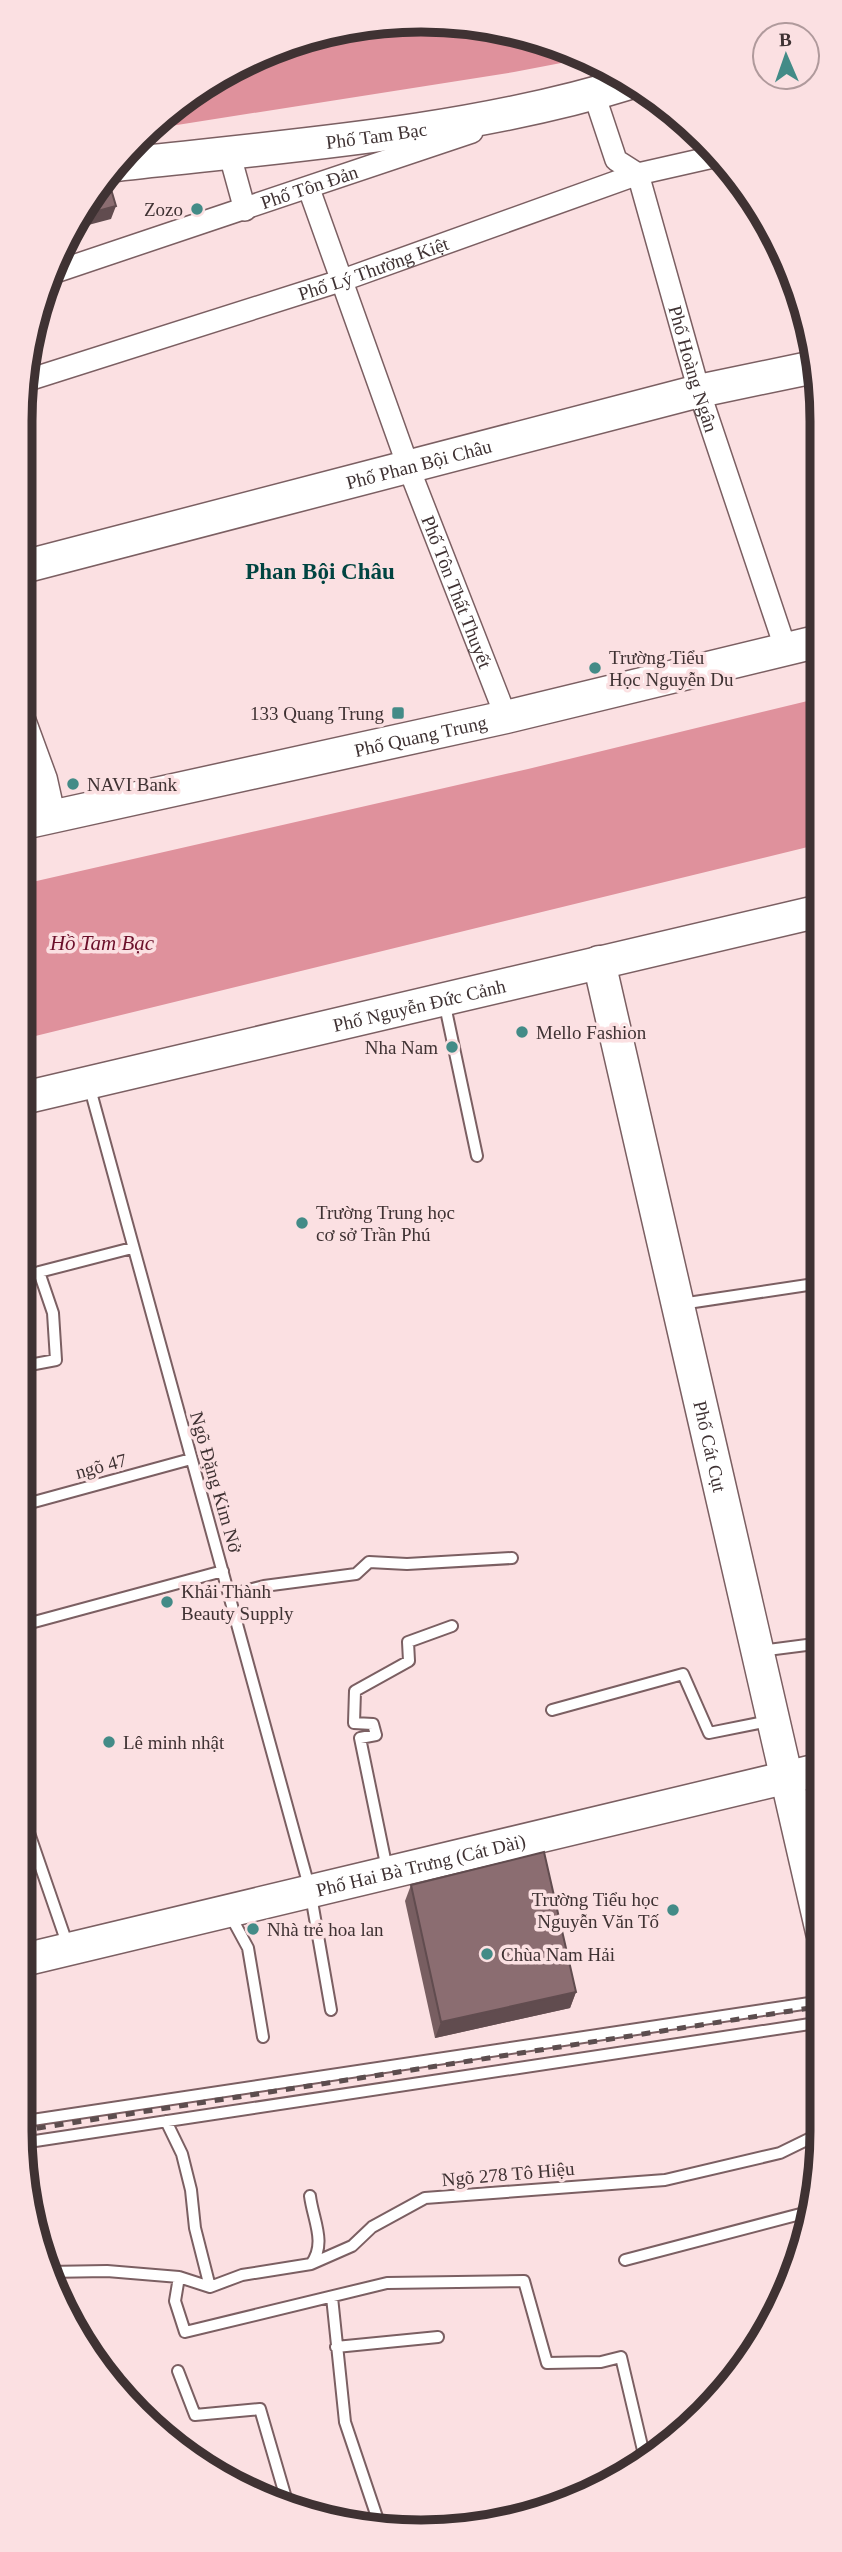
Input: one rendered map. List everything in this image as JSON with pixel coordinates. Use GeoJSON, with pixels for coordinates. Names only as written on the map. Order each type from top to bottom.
{"type":"FeatureCollection","features":[{"type":"Feature","properties":{"kind":"main road","name":"Phố Tam Bạc"},"geometry":{"type":"LineString","coordinates":[[128,164],[454,122],[594,94],[619,86]]}},
{"type":"Feature","properties":{"kind":"main road","name":"Phố Phan Bội Châu"},"geometry":{"type":"LineString","coordinates":[[32,565],[699,391],[807,369]]}},
{"type":"Feature","properties":{"kind":"main road","name":"Phố Quang Trung"},"geometry":{"type":"LineString","coordinates":[[32,821],[506,717],[810,644]]}},
{"type":"Feature","properties":{"kind":"main road"},"geometry":{"type":"LineString","coordinates":[[32,755],[49,816]]}},
{"type":"Feature","properties":{"kind":"main road","name":"Phố Nguyễn Đức Cảnh"},"geometry":{"type":"LineString","coordinates":[[32,1096],[810,913]]}},
{"type":"Feature","properties":{"kind":"main road","name":"Phố Cát Cụt"},"geometry":{"type":"LineString","coordinates":[[599,962],[681,1304],[810,1882]]}},
{"type":"Feature","properties":{"kind":"main road","name":"Phố Hai Bà Trưng (Cát Dài)"},"geometry":{"type":"LineString","coordinates":[[32,1958],[810,1772]]}},
{"type":"Feature","properties":{"kind":"street"},"geometry":{"type":"LineString","coordinates":[[594,94],[616,160],[638,173]]}},
{"type":"Feature","properties":{"kind":"street","name":"Phố Tôn Đản"},"geometry":{"type":"LineString","coordinates":[[62,270],[309,189],[563,100]]}},
{"type":"Feature","properties":{"kind":"street"},"geometry":{"type":"LineString","coordinates":[[229,152],[245,210]]}},
{"type":"Feature","properties":{"kind":"street","name":"Phố Lý Thường Kiệt"},"geometry":{"type":"LineString","coordinates":[[34,378],[343,280],[638,173],[708,158]]}},
{"type":"Feature","properties":{"kind":"street","name":"Phố Hoàng Ngân"},"geometry":{"type":"LineString","coordinates":[[638,173],[699,391],[786,650]]}},
{"type":"Feature","properties":{"kind":"street","name":"Phố Tôn Thất Thuyết"},"geometry":{"type":"LineString","coordinates":[[309,189],[408,466],[506,717]]}},
{"type":"Feature","properties":{"kind":"lane"},"geometry":{"type":"LineString","coordinates":[[443,999],[477,1156]]}},
{"type":"Feature","properties":{"kind":"lane","name":"Ngõ Đặng Kim Nở"},"geometry":{"type":"LineString","coordinates":[[88,1083],[310,1890],[331,2010]]}},
{"type":"Feature","properties":{"kind":"lane"},"geometry":{"type":"LineString","coordinates":[[32,1365],[56,1360],[53,1313],[40,1272],[132,1248]]}},
{"type":"Feature","properties":{"kind":"lane"},"geometry":{"type":"LineString","coordinates":[[681,1304],[810,1285]]}},
{"type":"Feature","properties":{"kind":"lane","name":"ngõ 47"},"geometry":{"type":"LineString","coordinates":[[32,1502],[191,1459]]}},
{"type":"Feature","properties":{"kind":"lane"},"geometry":{"type":"LineString","coordinates":[[229,1595],[264,1586],[356,1574],[369,1562],[407,1564],[512,1558]]}},
{"type":"Feature","properties":{"kind":"lane"},"geometry":{"type":"LineString","coordinates":[[32,1623],[223,1571]]}},
{"type":"Feature","properties":{"kind":"lane"},"geometry":{"type":"LineString","coordinates":[[387,1871],[360,1738],[376,1735],[373,1724],[354,1723],[355,1691],[409,1661],[408,1643],[452,1626]]}},
{"type":"Feature","properties":{"kind":"lane"},"geometry":{"type":"LineString","coordinates":[[757,1651],[810,1644]]}},
{"type":"Feature","properties":{"kind":"lane"},"geometry":{"type":"LineString","coordinates":[[552,1710],[683,1674],[709,1733],[772,1720]]}},
{"type":"Feature","properties":{"kind":"lane"},"geometry":{"type":"LineString","coordinates":[[32,1842],[69,1949]]}},
{"type":"Feature","properties":{"kind":"lane"},"geometry":{"type":"LineString","coordinates":[[227,1910],[248,1948],[263,2037]]}},
{"type":"Feature","properties":{"kind":"lane"},"geometry":{"type":"LineString","coordinates":[[32,2120],[810,2003]]}},
{"type":"Feature","properties":{"kind":"lane"},"geometry":{"type":"LineString","coordinates":[[32,2141],[810,2023]]}},
{"type":"Feature","properties":{"kind":"lane"},"geometry":{"type":"LineString","coordinates":[[166,2121],[182,2154],[191,2190],[195,2228],[210,2287]]}},
{"type":"Feature","properties":{"kind":"lane","name":"Ngõ 278 Tô Hiệu"},"geometry":{"type":"LineString","coordinates":[[210,2287],[242,2275],[311,2264],[352,2246],[372,2227],[425,2198],[665,2180],[780,2154],[810,2139]]}},
{"type":"Feature","properties":{"kind":"lane"},"geometry":{"type":"LineString","coordinates":[[310,2196],[319,2231],[319,2254],[311,2264]]}},
{"type":"Feature","properties":{"kind":"lane"},"geometry":{"type":"LineString","coordinates":[[625,2260],[801,2214]]}},
{"type":"Feature","properties":{"kind":"lane"},"geometry":{"type":"LineString","coordinates":[[58,2272],[107,2271],[179,2277],[210,2287]]}},
{"type":"Feature","properties":{"kind":"lane"},"geometry":{"type":"LineString","coordinates":[[179,2277],[175,2301],[185,2332],[387,2283],[524,2281],[547,2363],[601,2362],[621,2357],[643,2451]]}},
{"type":"Feature","properties":{"kind":"lane"},"geometry":{"type":"LineString","coordinates":[[332,2297],[345,2422],[377,2518]]}},
{"type":"Feature","properties":{"kind":"lane"},"geometry":{"type":"LineString","coordinates":[[336,2347],[438,2337]]}},
{"type":"Feature","properties":{"kind":"lane"},"geometry":{"type":"LineString","coordinates":[[178,2371],[195,2415],[260,2409],[285,2496]]}},
{"type":"Feature","properties":{"kind":"water"},"geometry":{"type":"Polygon","coordinates":[[[446,32],[472,35],[522,45],[570,61],[165,127],[226,84],[272,61],[320,45],[370,35],[446,32]]]}},
{"type":"Feature","properties":{"kind":"water","name":"Hồ Tam Bạc"},"geometry":{"type":"Polygon","coordinates":[[[810,700],[810,846],[32,1037],[32,882],[528,769],[810,700]]]}},
{"type":"Feature","properties":{"kind":"building"},"geometry":{"type":"Polygon","coordinates":[[[110,186],[116,206],[92,212],[110,186]]]}},
{"type":"Feature","properties":{"kind":"building","name":"Chùa Nam Hải"},"geometry":{"type":"Polygon","coordinates":[[[544,1852],[576,1992],[441,2022],[411,1885],[544,1852]]]}},
{"type":"Feature","properties":{"kind":"railway"},"geometry":{"type":"LineString","coordinates":[[32,2129],[810,2008]]}},
{"type":"Feature","properties":{"kind":"place","name":"Zozo"},"geometry":{"type":"Point","coordinates":[197,209]}},
{"type":"Feature","properties":{"kind":"place","name":"Trường Tiểu Học Nguyễn Du"},"geometry":{"type":"Point","coordinates":[595,668]}},
{"type":"Feature","properties":{"kind":"place","name":"133 Quang Trung"},"geometry":{"type":"Point","coordinates":[398,713]}},
{"type":"Feature","properties":{"kind":"place","name":"NAVI Bank"},"geometry":{"type":"Point","coordinates":[73,784]}},
{"type":"Feature","properties":{"kind":"place","name":"Mello Fashion"},"geometry":{"type":"Point","coordinates":[522,1032]}},
{"type":"Feature","properties":{"kind":"place","name":"Nha Nam"},"geometry":{"type":"Point","coordinates":[452,1047]}},
{"type":"Feature","properties":{"kind":"place","name":"Trường Trung học cơ sở Trần Phú"},"geometry":{"type":"Point","coordinates":[302,1223]}},
{"type":"Feature","properties":{"kind":"place","name":"Khải Thành Beauty Supply"},"geometry":{"type":"Point","coordinates":[167,1602]}},
{"type":"Feature","properties":{"kind":"place","name":"Lê minh nhật"},"geometry":{"type":"Point","coordinates":[109,1742]}},
{"type":"Feature","properties":{"kind":"place","name":"Trường Tiểu học Nguyễn Văn Tố"},"geometry":{"type":"Point","coordinates":[673,1910]}},
{"type":"Feature","properties":{"kind":"place","name":"Nhà trẻ hoa lan"},"geometry":{"type":"Point","coordinates":[253,1929]}},
{"type":"Feature","properties":{"kind":"place","name":"Chùa Nam Hải"},"geometry":{"type":"Point","coordinates":[487,1954]}},
{"type":"Feature","properties":{"kind":"district","name":"Phan Bội Châu"},"geometry":{"type":"Point","coordinates":[320,571]}}]}
